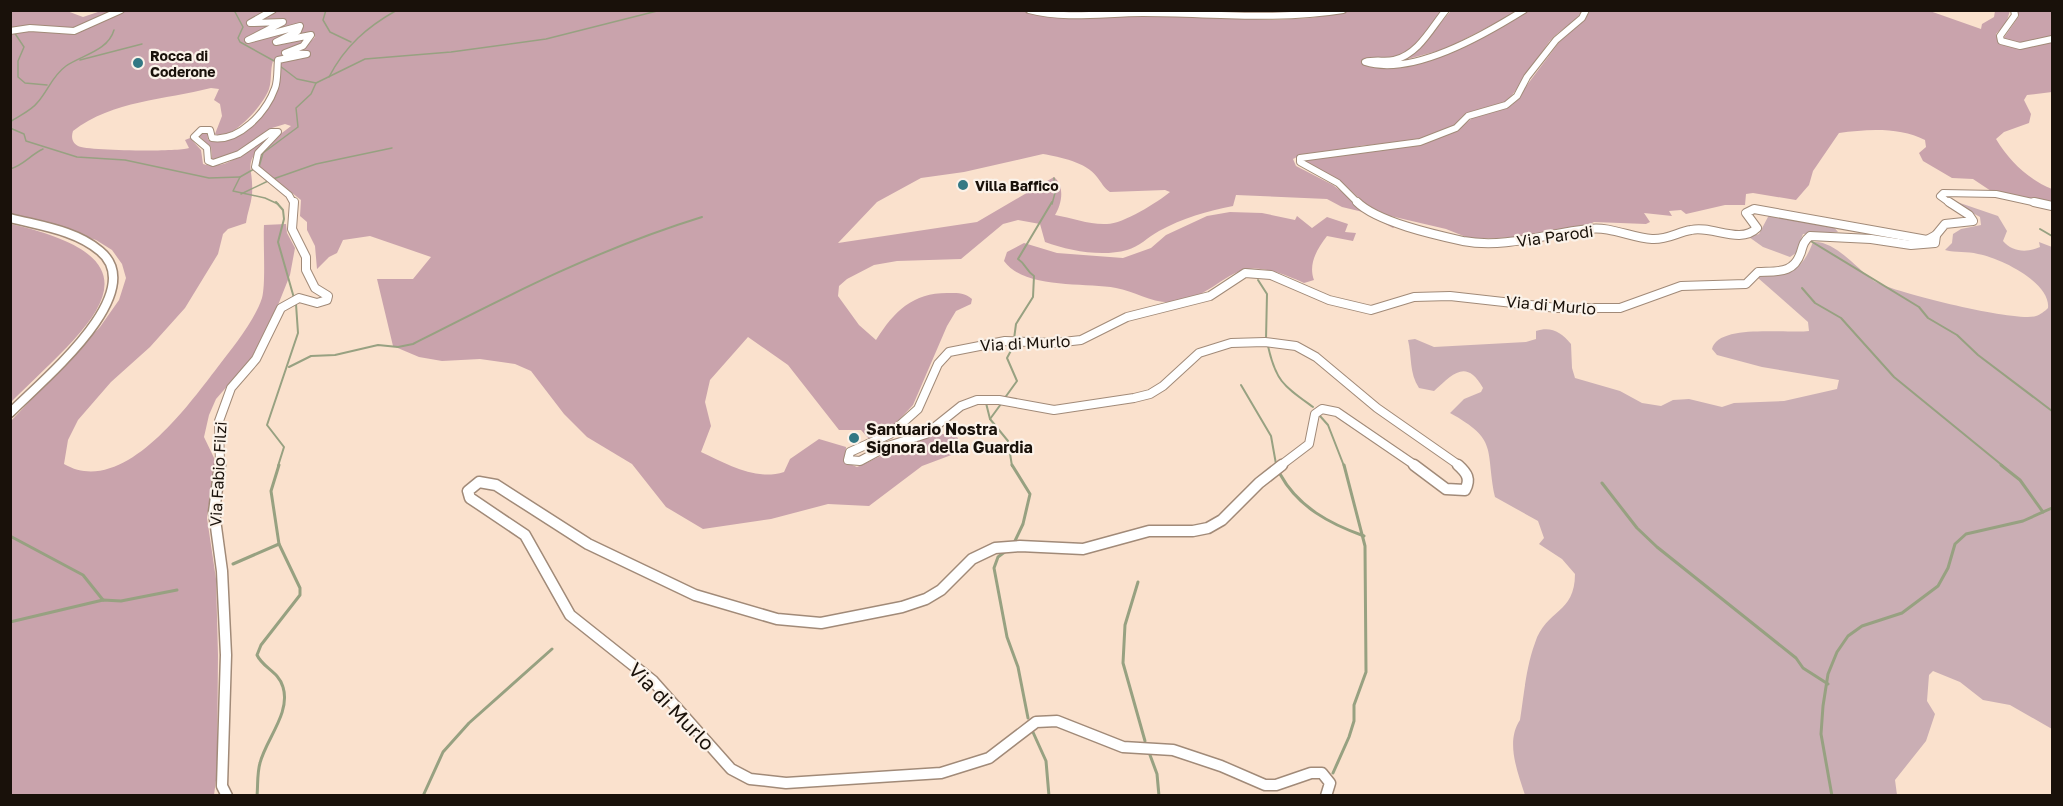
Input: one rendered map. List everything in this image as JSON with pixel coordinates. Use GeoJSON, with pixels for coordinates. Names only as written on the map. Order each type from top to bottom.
{"type":"FeatureCollection","features":[{"type":"Feature","properties":{"kind":"main road"},"geometry":{"type":"LineString","coordinates":[[10,218],[80,239],[109,259],[115,276],[111,297],[102,312],[10,413]]}},
{"type":"Feature","properties":{"kind":"street"},"geometry":{"type":"LineString","coordinates":[[10,31],[30,28],[74,31],[121,10]]}},
{"type":"Feature","properties":{"kind":"street","name":"Via Fabio Filzi"},"geometry":{"type":"LineString","coordinates":[[227,795],[222,786],[226,655],[222,571],[214,512],[221,457],[219,421],[231,388],[256,359],[284,305],[299,298],[316,303],[324,301],[328,296],[315,288],[306,270],[306,257],[292,229],[294,200],[281,188],[262,178],[255,167],[258,153],[277,131],[270,133],[239,154],[213,163],[208,160],[207,148],[194,136],[198,131],[207,129],[211,130],[212,138],[217,140],[236,134],[260,111],[275,88],[278,60],[298,58],[307,54],[285,53],[305,45],[311,35],[286,42],[276,42],[300,30],[300,26],[248,40],[283,22],[250,23],[273,10]]}},
{"type":"Feature","properties":{"kind":"street"},"geometry":{"type":"LineString","coordinates":[[1029,10],[1057,16],[1141,13],[1285,18],[1343,10]]}},
{"type":"Feature","properties":{"kind":"street"},"geometry":{"type":"LineString","coordinates":[[1446,10],[1421,45],[1410,53],[1395,60],[1365,62],[1371,65],[1393,65],[1449,50],[1479,37],[1524,10]]}},
{"type":"Feature","properties":{"kind":"street","name":"Via Parodi"},"geometry":{"type":"LineString","coordinates":[[1586,10],[1582,18],[1556,40],[1527,77],[1517,96],[1506,105],[1472,114],[1456,128],[1420,142],[1302,157],[1300,162],[1338,183],[1361,206],[1387,219],[1483,243],[1526,241],[1592,228],[1652,238],[1668,238],[1693,229],[1747,234],[1757,228],[1747,214],[1751,209],[1927,240],[1936,235],[1945,224],[1973,221],[1969,215],[1942,198],[1940,196],[1943,193],[1996,194],[2052,206]]}},
{"type":"Feature","properties":{"kind":"street"},"geometry":{"type":"LineString","coordinates":[[2014,10],[2015,15],[2000,36],[2001,41],[2020,46],[2052,39]]}},
{"type":"Feature","properties":{"kind":"street","name":"Via di Murlo"},"geometry":{"type":"LineString","coordinates":[[1326,795],[1330,783],[1322,773],[1311,773],[1276,785],[1265,786],[1221,766],[1173,750],[1123,747],[1061,723],[1045,720],[1025,728],[989,758],[941,773],[786,783],[761,782],[744,778],[731,769],[653,681],[570,615],[525,535],[467,494],[474,484],[491,483],[588,544],[695,595],[777,619],[835,622],[902,607],[934,595],[980,554],[1002,546],[1083,549],[1149,531],[1193,531],[1216,524],[1259,483],[1309,444],[1315,414],[1322,409],[1337,412],[1396,451],[1446,489],[1465,490],[1470,480],[1460,466],[1377,408],[1316,357],[1296,346],[1283,343],[1240,342],[1207,350],[1184,364],[1163,386],[1142,396],[1054,410],[981,399],[961,406],[926,434],[888,446],[856,462],[848,460],[848,454],[890,434],[907,420],[925,397],[941,360],[955,350],[1005,341],[1054,344],[1081,340],[1127,317],[1167,309],[1210,296],[1232,279],[1249,273],[1271,275],[1329,300],[1353,308],[1374,310],[1414,297],[1469,297],[1575,309],[1620,308],[1682,286],[1746,284],[1758,272],[1788,270],[1797,264],[1804,241],[1810,236],[1871,239],[1920,246],[1935,243],[1936,235]]}},
{"type":"Feature","properties":{"kind":"shaded area"},"geometry":{"type":"Polygon","coordinates":[[[1546,9],[1582,11],[1549,42],[1521,84],[1505,102],[1471,112],[1460,119],[1457,124],[1414,141],[1359,146],[1329,154],[1301,155],[1293,159],[1296,166],[1333,185],[1367,211],[1397,225],[1393,228],[1363,212],[1342,207],[1327,199],[1236,195],[1233,206],[1177,222],[1127,250],[1096,253],[1064,248],[1045,242],[1040,224],[1018,220],[1003,224],[961,259],[897,261],[874,265],[847,279],[839,286],[838,296],[859,325],[876,340],[898,312],[916,300],[926,296],[950,293],[962,294],[972,299],[971,304],[956,311],[947,326],[913,405],[895,424],[870,440],[861,430],[839,430],[788,365],[748,337],[710,380],[705,402],[711,426],[701,452],[741,470],[773,474],[784,472],[790,459],[819,439],[846,447],[845,462],[857,467],[908,443],[937,435],[949,434],[958,438],[958,448],[954,454],[922,466],[869,506],[828,504],[771,519],[703,529],[666,507],[632,464],[587,437],[564,414],[531,371],[515,364],[480,359],[442,361],[419,357],[393,346],[377,279],[413,279],[431,257],[370,236],[343,240],[337,253],[329,257],[317,269],[315,246],[307,230],[307,222],[300,216],[301,200],[259,167],[262,153],[275,138],[291,126],[285,124],[272,128],[239,152],[216,161],[212,160],[211,147],[198,135],[207,131],[208,140],[224,142],[241,133],[278,88],[280,62],[301,59],[311,54],[307,51],[288,52],[306,46],[315,37],[313,34],[286,41],[302,30],[302,25],[262,37],[286,22],[284,19],[257,23],[276,11],[1023,10],[1055,17],[1188,15],[1274,20],[1311,18],[1353,11],[1442,11],[1418,45],[1395,58],[1362,61],[1371,66],[1385,67],[1422,61],[1459,48],[1484,37],[1527,11],[1546,9]],[[1043,154],[964,172],[921,178],[877,202],[838,243],[977,222],[1054,177],[1061,190],[1055,215],[1094,223],[1114,223],[1131,217],[1170,192],[1165,190],[1110,192],[1086,168],[1072,161],[1043,154]]]}},
{"type":"Feature","properties":{"kind":"shaded area"},"geometry":{"type":"Polygon","coordinates":[[[260,10],[262,13],[247,25],[275,23],[248,36],[245,41],[261,40],[291,28],[296,28],[272,43],[285,44],[307,36],[303,44],[281,53],[299,54],[273,61],[270,86],[266,96],[254,112],[238,127],[222,135],[215,134],[222,116],[220,104],[214,100],[219,89],[211,88],[122,107],[89,121],[73,131],[72,135],[74,143],[85,148],[134,150],[189,148],[185,140],[190,138],[201,150],[203,164],[212,166],[229,162],[267,139],[251,161],[252,195],[246,223],[228,229],[223,234],[218,254],[185,308],[150,347],[111,382],[78,420],[68,440],[64,464],[86,471],[108,469],[130,459],[151,443],[189,404],[254,316],[263,292],[264,225],[286,224],[287,233],[295,248],[290,275],[278,305],[251,359],[216,399],[209,415],[204,437],[215,460],[207,518],[216,579],[218,655],[217,773],[214,795],[11,795],[10,422],[100,327],[119,300],[126,278],[122,264],[112,250],[96,240],[11,214],[11,35],[26,30],[69,33],[125,11],[260,10]]]}},
{"type":"Feature","properties":{"kind":"shaded area"},"geometry":{"type":"Polygon","coordinates":[[[1927,10],[1981,29],[1982,24],[1994,17],[1995,11],[2010,11],[2006,23],[1996,34],[1999,41],[2014,47],[2052,41],[2052,92],[2027,95],[2024,100],[2031,114],[2029,123],[2004,132],[1996,139],[2020,169],[2052,189],[2052,203],[1991,191],[1973,179],[1952,178],[1923,161],[1919,153],[1926,147],[1925,140],[1915,136],[1894,131],[1861,131],[1839,133],[1813,171],[1809,185],[1796,200],[1753,193],[1746,194],[1745,205],[1725,205],[1686,214],[1681,210],[1669,211],[1672,216],[1644,213],[1650,222],[1646,224],[1594,222],[1584,227],[1524,237],[1471,239],[1446,229],[1386,215],[1365,204],[1345,185],[1304,162],[1309,158],[1423,144],[1456,131],[1475,116],[1512,105],[1560,41],[1585,19],[1590,11],[1927,10]]]}},
{"type":"Feature","properties":{"kind":"shaded area"},"geometry":{"type":"Polygon","coordinates":[[[11,11],[67,11],[83,17],[101,11],[118,11],[81,27],[61,30],[26,27],[11,29],[11,11]]]}},
{"type":"Feature","properties":{"kind":"shaded area"},"geometry":{"type":"Polygon","coordinates":[[[1451,11],[1519,11],[1445,49],[1389,64],[1412,53],[1425,42],[1451,11]]]}},
{"type":"Feature","properties":{"kind":"shaded area"},"geometry":{"type":"Polygon","coordinates":[[[2017,11],[2052,11],[2052,38],[2021,45],[2003,39],[2019,16],[2017,11]]]}},
{"type":"Feature","properties":{"kind":"shaded area"},"geometry":{"type":"Polygon","coordinates":[[[1957,202],[1998,216],[2007,231],[2003,241],[2011,247],[2030,250],[2040,247],[2039,242],[2052,247],[2052,729],[2010,705],[1983,700],[1960,682],[1933,671],[1929,675],[1927,701],[1935,714],[1926,741],[1895,780],[1897,795],[1525,795],[1514,758],[1513,738],[1520,720],[1529,662],[1540,632],[1570,597],[1575,574],[1562,559],[1539,544],[1544,538],[1538,521],[1495,497],[1489,456],[1483,439],[1466,422],[1450,413],[1464,399],[1481,392],[1483,388],[1477,379],[1465,371],[1453,375],[1434,391],[1419,388],[1412,370],[1408,340],[1415,339],[1434,347],[1526,342],[1536,339],[1536,331],[1551,330],[1559,333],[1571,344],[1572,368],[1575,378],[1620,391],[1642,403],[1661,406],[1673,400],[1689,399],[1722,407],[1734,403],[1784,401],[1837,389],[1839,380],[1762,367],[1717,355],[1712,349],[1717,341],[1740,333],[1809,331],[1808,322],[1758,278],[1770,271],[1784,272],[1798,266],[1806,257],[1813,242],[1837,250],[1874,281],[1904,292],[2006,315],[2036,316],[2048,308],[2047,299],[2042,290],[2023,273],[2011,266],[1988,256],[1945,250],[1952,243],[1953,234],[1961,229],[1981,225],[1980,217],[1956,204],[1957,202]]]}},
{"type":"Feature","properties":{"kind":"shaded area"},"geometry":{"type":"Polygon","coordinates":[[[1230,212],[1262,213],[1295,220],[1297,216],[1312,228],[1327,217],[1348,224],[1345,232],[1356,233],[1353,241],[1327,236],[1313,262],[1314,280],[1304,283],[1269,270],[1247,269],[1229,276],[1204,292],[1173,302],[1158,301],[1116,288],[1040,281],[1026,277],[1004,261],[1007,252],[1024,243],[1057,253],[1123,258],[1151,248],[1166,235],[1207,216],[1230,212]]]}},
{"type":"Feature","properties":{"kind":"shaded area"},"geometry":{"type":"Polygon","coordinates":[[[1769,215],[1832,225],[1838,232],[1803,234],[1796,253],[1790,257],[1763,247],[1749,237],[1759,234],[1769,215]]]}},
{"type":"Feature","properties":{"kind":"shaded area"},"geometry":{"type":"Polygon","coordinates":[[[11,224],[62,240],[92,257],[104,278],[101,300],[88,323],[11,402],[11,224]]]}},
{"type":"Feature","properties":{"kind":"waterway"},"geometry":{"type":"LineString","coordinates":[[234,10],[243,27],[238,38],[240,42],[276,62]]}},
{"type":"Feature","properties":{"kind":"waterway"},"geometry":{"type":"LineString","coordinates":[[326,10],[323,20],[330,32],[351,42]]}},
{"type":"Feature","properties":{"kind":"waterway"},"geometry":{"type":"LineString","coordinates":[[329,76],[342,56],[358,38],[397,10]]}},
{"type":"Feature","properties":{"kind":"waterway"},"geometry":{"type":"LineString","coordinates":[[329,76],[365,59],[451,52],[546,39],[661,10]]}},
{"type":"Feature","properties":{"kind":"waterway"},"geometry":{"type":"LineString","coordinates":[[10,26],[24,47],[18,61],[18,77],[25,83],[47,85]]}},
{"type":"Feature","properties":{"kind":"waterway"},"geometry":{"type":"LineString","coordinates":[[10,122],[34,106],[61,70],[100,48],[111,37],[114,30]]}},
{"type":"Feature","properties":{"kind":"waterway"},"geometry":{"type":"LineString","coordinates":[[80,60],[142,44]]}},
{"type":"Feature","properties":{"kind":"waterway"},"geometry":{"type":"LineString","coordinates":[[280,66],[297,79],[316,83]]}},
{"type":"Feature","properties":{"kind":"waterway"},"geometry":{"type":"LineString","coordinates":[[316,83],[329,76]]}},
{"type":"Feature","properties":{"kind":"waterway"},"geometry":{"type":"LineString","coordinates":[[259,167],[263,153],[298,127],[296,108],[311,94],[316,83]]}},
{"type":"Feature","properties":{"kind":"waterway"},"geometry":{"type":"LineString","coordinates":[[10,128],[24,134],[26,141],[77,157],[125,160],[209,178],[240,177]]}},
{"type":"Feature","properties":{"kind":"waterway"},"geometry":{"type":"LineString","coordinates":[[273,179],[316,164],[392,148]]}},
{"type":"Feature","properties":{"kind":"waterway"},"geometry":{"type":"LineString","coordinates":[[10,169],[43,149]]}},
{"type":"Feature","properties":{"kind":"waterway"},"geometry":{"type":"LineString","coordinates":[[240,177],[254,169]]}},
{"type":"Feature","properties":{"kind":"waterway"},"geometry":{"type":"LineString","coordinates":[[240,177],[233,191],[243,193]]}},
{"type":"Feature","properties":{"kind":"waterway"},"geometry":{"type":"LineString","coordinates":[[1052,204],[1055,193],[1054,178]]}},
{"type":"Feature","properties":{"kind":"waterway"},"geometry":{"type":"LineString","coordinates":[[243,193],[268,181]]}},
{"type":"Feature","properties":{"kind":"waterway"},"geometry":{"type":"LineString","coordinates":[[243,193],[265,198],[278,204]]}},
{"type":"Feature","properties":{"kind":"waterway"},"geometry":{"type":"LineString","coordinates":[[1014,339],[1016,324],[1033,297],[1034,276],[1018,259],[1052,202]]}},
{"type":"Feature","properties":{"kind":"waterway"},"geometry":{"type":"LineString","coordinates":[[278,204],[283,210],[284,219],[278,242],[294,298]]}},
{"type":"Feature","properties":{"kind":"waterway"},"geometry":{"type":"LineString","coordinates":[[289,367],[311,356],[335,355],[378,345],[398,347],[413,344],[590,258],[702,217]]}},
{"type":"Feature","properties":{"kind":"waterway"},"geometry":{"type":"LineString","coordinates":[[2040,229],[2052,236]]}},
{"type":"Feature","properties":{"kind":"waterway"},"geometry":{"type":"LineString","coordinates":[[1809,240],[1919,307],[1928,318],[1957,335],[1978,355],[2052,411]]}},
{"type":"Feature","properties":{"kind":"waterway"},"geometry":{"type":"LineString","coordinates":[[1258,280],[1267,294],[1266,339]]}},
{"type":"Feature","properties":{"kind":"waterway"},"geometry":{"type":"LineString","coordinates":[[1802,288],[1815,303],[1841,318],[1894,377],[2003,466]]}},
{"type":"Feature","properties":{"kind":"waterway"},"geometry":{"type":"LineString","coordinates":[[278,466],[284,447],[267,425],[298,333],[296,304]]}},
{"type":"Feature","properties":{"kind":"waterway"},"geometry":{"type":"LineString","coordinates":[[1004,399],[1017,381],[1007,358],[1014,345]]}},
{"type":"Feature","properties":{"kind":"waterway"},"geometry":{"type":"LineString","coordinates":[[1268,346],[1278,376],[1288,388],[1313,407]]}},
{"type":"Feature","properties":{"kind":"waterway"},"geometry":{"type":"LineString","coordinates":[[1241,385],[1271,436],[1276,464]]}},
{"type":"Feature","properties":{"kind":"waterway"},"geometry":{"type":"LineString","coordinates":[[986,403],[990,419]]}},
{"type":"Feature","properties":{"kind":"waterway"},"geometry":{"type":"LineString","coordinates":[[990,419],[1001,404]]}},
{"type":"Feature","properties":{"kind":"waterway"},"geometry":{"type":"LineString","coordinates":[[1320,416],[1328,425],[1344,466]]}},
{"type":"Feature","properties":{"kind":"waterway"},"geometry":{"type":"LineString","coordinates":[[990,419],[1008,441],[1012,466]]}},
{"type":"Feature","properties":{"kind":"waterway"},"geometry":{"type":"LineString","coordinates":[[279,465],[271,491],[279,544]]}},
{"type":"Feature","properties":{"kind":"waterway"},"geometry":{"type":"LineString","coordinates":[[1012,465],[1030,494],[1023,524],[1014,543]]}},
{"type":"Feature","properties":{"kind":"waterway"},"geometry":{"type":"LineString","coordinates":[[1344,465],[1362,535]]}},
{"type":"Feature","properties":{"kind":"waterway"},"geometry":{"type":"LineString","coordinates":[[2001,465],[2020,480],[2043,512]]}},
{"type":"Feature","properties":{"kind":"waterway"},"geometry":{"type":"LineString","coordinates":[[1280,474],[1296,496],[1316,513],[1362,535]]}},
{"type":"Feature","properties":{"kind":"waterway"},"geometry":{"type":"LineString","coordinates":[[1602,483],[1637,528],[1657,547],[1796,658],[1803,668],[1827,683]]}},
{"type":"Feature","properties":{"kind":"waterway"},"geometry":{"type":"LineString","coordinates":[[1827,683],[1837,652],[1848,636],[1862,626],[1902,613],[1938,586],[1948,568],[1955,544],[1966,534],[2023,521],[2052,508]]}},
{"type":"Feature","properties":{"kind":"waterway"},"geometry":{"type":"LineString","coordinates":[[1333,773],[1349,737],[1354,721],[1354,705],[1366,672],[1365,546],[1362,535]]}},
{"type":"Feature","properties":{"kind":"waterway"},"geometry":{"type":"LineString","coordinates":[[10,536],[83,575],[103,600]]}},
{"type":"Feature","properties":{"kind":"waterway"},"geometry":{"type":"LineString","coordinates":[[233,564],[279,544]]}},
{"type":"Feature","properties":{"kind":"waterway"},"geometry":{"type":"LineString","coordinates":[[257,796],[260,763],[281,716],[285,697],[281,682],[257,655],[261,645],[300,595],[300,588],[279,544]]}},
{"type":"Feature","properties":{"kind":"waterway"},"geometry":{"type":"LineString","coordinates":[[1006,551],[998,557],[994,568],[1007,637],[1018,667],[1028,718]]}},
{"type":"Feature","properties":{"kind":"waterway"},"geometry":{"type":"LineString","coordinates":[[1138,582],[1125,625],[1123,663],[1145,741]]}},
{"type":"Feature","properties":{"kind":"waterway"},"geometry":{"type":"LineString","coordinates":[[103,600],[121,601],[177,590]]}},
{"type":"Feature","properties":{"kind":"waterway"},"geometry":{"type":"LineString","coordinates":[[10,622],[103,600]]}},
{"type":"Feature","properties":{"kind":"waterway"},"geometry":{"type":"LineString","coordinates":[[423,796],[443,752],[469,723],[552,649]]}},
{"type":"Feature","properties":{"kind":"waterway"},"geometry":{"type":"LineString","coordinates":[[1827,683],[1821,734],[1832,796]]}},
{"type":"Feature","properties":{"kind":"waterway"},"geometry":{"type":"LineString","coordinates":[[1032,730],[1046,761],[1049,796]]}},
{"type":"Feature","properties":{"kind":"waterway"},"geometry":{"type":"LineString","coordinates":[[1150,755],[1157,774],[1159,796]]}},
{"type":"Feature","properties":{"kind":"place","name":"Rocca di Coderone"},"geometry":{"type":"Point","coordinates":[138,63]}},
{"type":"Feature","properties":{"kind":"place","name":"Villa Baffico"},"geometry":{"type":"Point","coordinates":[963,185]}},
{"type":"Feature","properties":{"kind":"place","name":"Santuario Nostra Signora della Guardia"},"geometry":{"type":"Point","coordinates":[854,438]}}]}
